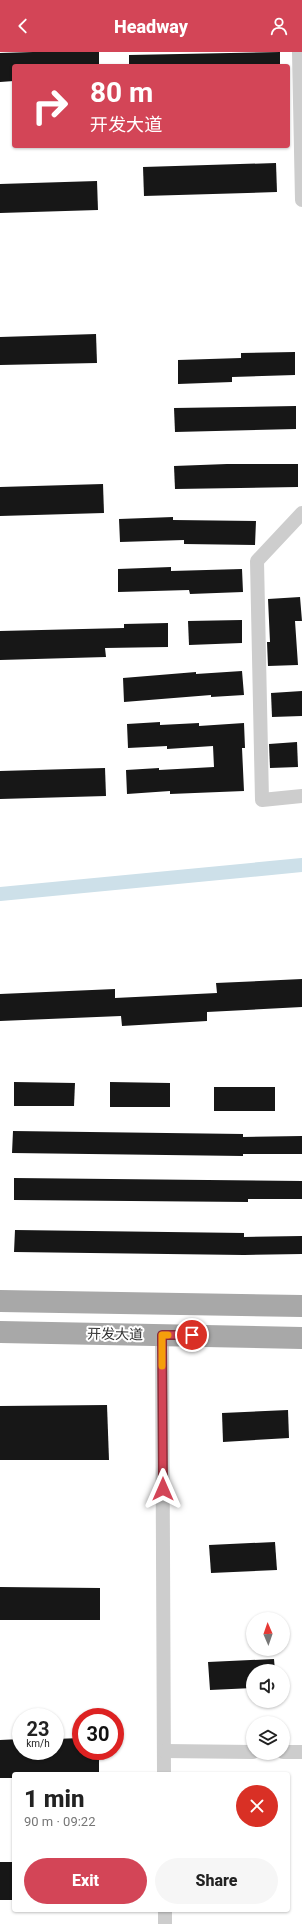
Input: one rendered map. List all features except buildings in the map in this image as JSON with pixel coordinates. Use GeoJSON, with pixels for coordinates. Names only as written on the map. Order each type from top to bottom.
{"type":"FeatureCollection","features":[{"type":"Feature","properties":{"kind":"main road"},"geometry":{"type":"LineString","coordinates":[[0,1300],[302,1306]]}},
{"type":"Feature","properties":{"kind":"main road","name":"开发大道"},"geometry":{"type":"LineString","coordinates":[[0,1332],[302,1338]]}},
{"type":"Feature","properties":{"kind":"street"},"geometry":{"type":"LineString","coordinates":[[299,52],[302,200]]}},
{"type":"Feature","properties":{"kind":"street"},"geometry":{"type":"LineString","coordinates":[[302,513],[257,561],[262,800],[302,796]]}},
{"type":"Feature","properties":{"kind":"street"},"geometry":{"type":"LineString","coordinates":[[162,1335],[164,1772]]}},
{"type":"Feature","properties":{"kind":"street"},"geometry":{"type":"LineString","coordinates":[[164,1751],[246,1752]]}},
{"type":"Feature","properties":{"kind":"street"},"geometry":{"type":"LineString","coordinates":[[290,1752],[302,1752]]}},
{"type":"Feature","properties":{"kind":"street"},"geometry":{"type":"LineString","coordinates":[[165,1912],[165,1924]]}},
{"type":"Feature","properties":{"kind":"waterway"},"geometry":{"type":"LineString","coordinates":[[0,894],[302,865]]}},
{"type":"Feature","properties":{"kind":"slow traffic"},"geometry":{"type":"LineString","coordinates":[[162,1366],[162,1335],[168,1335]]}},
{"type":"Feature","properties":{"kind":"route"},"geometry":{"type":"LineString","coordinates":[[163,1489],[162,1335],[192,1335]]}}]}
